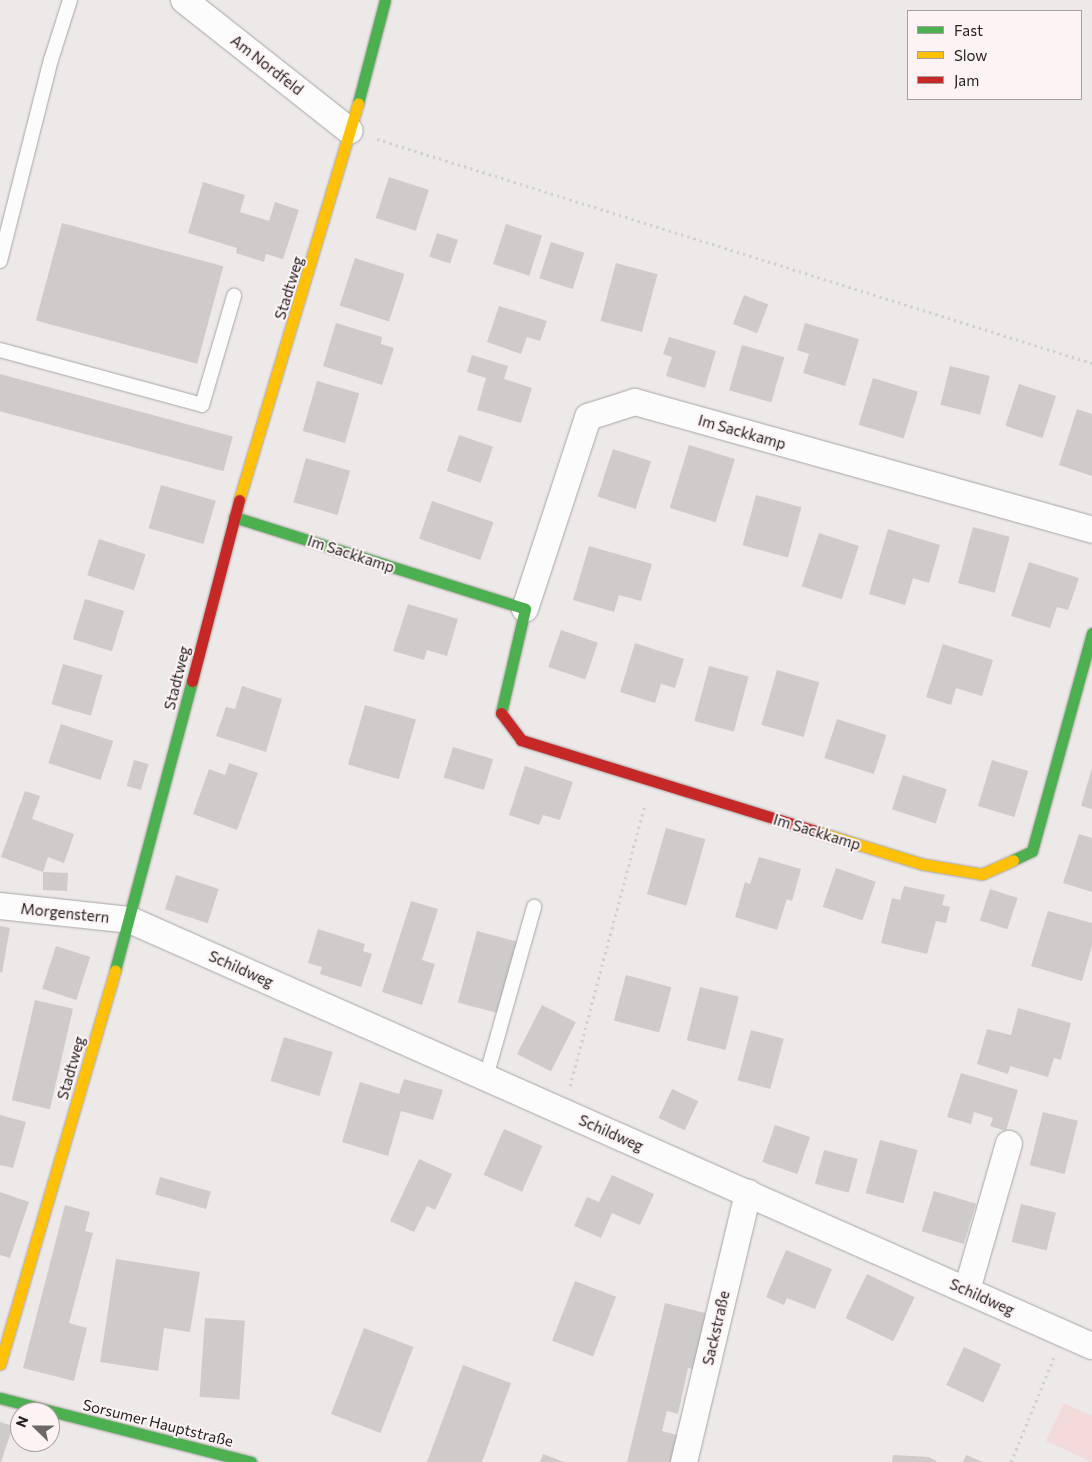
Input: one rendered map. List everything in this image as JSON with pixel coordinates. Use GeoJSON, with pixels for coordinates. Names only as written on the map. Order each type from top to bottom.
{"type":"FeatureCollection","features":[{"type":"Feature","properties":{"kind":"street","name":"Am Nordfeld"},"geometry":{"type":"LineString","coordinates":[[184,0],[350,131]]}},
{"type":"Feature","properties":{"kind":"street","name":"Stadtweg"},"geometry":{"type":"LineString","coordinates":[[0,1364],[130,920],[234,516],[350,131],[385,0]]}},
{"type":"Feature","properties":{"kind":"street","name":"Im Sackkamp"},"geometry":{"type":"LineString","coordinates":[[1092,530],[635,402],[588,417],[525,609],[499,711],[520,740],[922,864],[982,874],[1032,851],[1092,633]]}},
{"type":"Feature","properties":{"kind":"street","name":"Im Sackkamp"},"geometry":{"type":"LineString","coordinates":[[234,516],[525,609]]}},
{"type":"Feature","properties":{"kind":"street","name":"Morgenstern"},"geometry":{"type":"LineString","coordinates":[[0,906],[130,920]]}},
{"type":"Feature","properties":{"kind":"street","name":"Schildweg"},"geometry":{"type":"LineString","coordinates":[[130,920],[1092,1346]]}},
{"type":"Feature","properties":{"kind":"street"},"geometry":{"type":"LineString","coordinates":[[967,1290],[1009,1144]]}},
{"type":"Feature","properties":{"kind":"street","name":"Sackstraße"},"geometry":{"type":"LineString","coordinates":[[684,1462],[748,1193]]}},
{"type":"Feature","properties":{"kind":"street","name":"Sorsumer Hauptstraße"},"geometry":{"type":"LineString","coordinates":[[0,1398],[251,1462]]}},
{"type":"Feature","properties":{"kind":"lane"},"geometry":{"type":"LineString","coordinates":[[0,262],[51,60],[70,0]]}},
{"type":"Feature","properties":{"kind":"lane"},"geometry":{"type":"LineString","coordinates":[[0,350],[202,405],[234,296]]}},
{"type":"Feature","properties":{"kind":"lane"},"geometry":{"type":"LineString","coordinates":[[486,1077],[534,907]]}},
{"type":"Feature","properties":{"kind":"path"},"geometry":{"type":"LineString","coordinates":[[350,131],[1092,364]]}},
{"type":"Feature","properties":{"kind":"path"},"geometry":{"type":"LineString","coordinates":[[563,1111],[651,781]]}},
{"type":"Feature","properties":{"kind":"path"},"geometry":{"type":"LineString","coordinates":[[1011,1462],[1063,1333]]}},
{"type":"Feature","properties":{"kind":"shaded area"},"geometry":{"type":"Polygon","coordinates":[[[1064,1403],[1092,1416],[1092,1462],[1046,1441],[1064,1403]]]}},
{"type":"Feature","properties":{"kind":"building"},"geometry":{"type":"Polygon","coordinates":[[[389,177],[429,190],[416,231],[376,218],[389,177]]]}},
{"type":"Feature","properties":{"kind":"building"},"geometry":{"type":"Polygon","coordinates":[[[203,182],[245,195],[240,212],[269,221],[275,202],[299,210],[283,259],[266,254],[264,262],[236,253],[237,248],[188,233],[203,182]]]}},
{"type":"Feature","properties":{"kind":"building"},"geometry":{"type":"Polygon","coordinates":[[[62,223],[223,266],[197,364],[36,321],[62,223]]]}},
{"type":"Feature","properties":{"kind":"building"},"geometry":{"type":"Polygon","coordinates":[[[506,224],[542,236],[529,276],[493,264],[506,224]]]}},
{"type":"Feature","properties":{"kind":"building"},"geometry":{"type":"Polygon","coordinates":[[[437,233],[458,240],[450,264],[429,257],[437,233]]]}},
{"type":"Feature","properties":{"kind":"building"},"geometry":{"type":"Polygon","coordinates":[[[551,242],[584,253],[573,289],[539,278],[551,242]]]}},
{"type":"Feature","properties":{"kind":"building"},"geometry":{"type":"Polygon","coordinates":[[[355,258],[404,274],[389,322],[340,306],[355,258]]]}},
{"type":"Feature","properties":{"kind":"building"},"geometry":{"type":"Polygon","coordinates":[[[616,263],[658,274],[642,332],[600,321],[616,263]]]}},
{"type":"Feature","properties":{"kind":"building"},"geometry":{"type":"Polygon","coordinates":[[[744,295],[768,304],[757,333],[733,324],[744,295]]]}},
{"type":"Feature","properties":{"kind":"building"},"geometry":{"type":"Polygon","coordinates":[[[499,306],[547,321],[540,341],[527,337],[521,354],[487,342],[499,306]]]}},
{"type":"Feature","properties":{"kind":"building"},"geometry":{"type":"Polygon","coordinates":[[[336,323],[382,337],[381,344],[394,348],[382,385],[323,366],[336,323]]]}},
{"type":"Feature","properties":{"kind":"building"},"geometry":{"type":"Polygon","coordinates":[[[805,323],[859,339],[845,386],[803,373],[809,354],[797,350],[805,323]]]}},
{"type":"Feature","properties":{"kind":"building"},"geometry":{"type":"Polygon","coordinates":[[[669,337],[716,351],[705,388],[666,376],[672,357],[663,354],[669,337]]]}},
{"type":"Feature","properties":{"kind":"building"},"geometry":{"type":"Polygon","coordinates":[[[742,345],[784,357],[771,402],[729,390],[742,345]]]}},
{"type":"Feature","properties":{"kind":"building"},"geometry":{"type":"Polygon","coordinates":[[[472,355],[508,366],[504,379],[532,388],[521,423],[477,410],[486,378],[467,372],[472,355]]]}},
{"type":"Feature","properties":{"kind":"building"},"geometry":{"type":"Polygon","coordinates":[[[950,366],[990,376],[980,415],[940,405],[950,366]]]}},
{"type":"Feature","properties":{"kind":"building"},"geometry":{"type":"Polygon","coordinates":[[[0,374],[233,436],[223,471],[0,411],[0,374]]]}},
{"type":"Feature","properties":{"kind":"building"},"geometry":{"type":"Polygon","coordinates":[[[873,378],[918,392],[904,439],[859,425],[873,378]]]}},
{"type":"Feature","properties":{"kind":"building"},"geometry":{"type":"Polygon","coordinates":[[[317,381],[359,393],[345,443],[303,431],[317,381]]]}},
{"type":"Feature","properties":{"kind":"building"},"geometry":{"type":"Polygon","coordinates":[[[1019,384],[1056,396],[1042,438],[1005,426],[1019,384]]]}},
{"type":"Feature","properties":{"kind":"building"},"geometry":{"type":"Polygon","coordinates":[[[1077,409],[1092,414],[1092,476],[1059,465],[1077,409]]]}},
{"type":"Feature","properties":{"kind":"building"},"geometry":{"type":"Polygon","coordinates":[[[459,435],[493,447],[481,483],[447,471],[459,435]]]}},
{"type":"Feature","properties":{"kind":"building"},"geometry":{"type":"Polygon","coordinates":[[[689,445],[735,459],[716,522],[670,508],[689,445]]]}},
{"type":"Feature","properties":{"kind":"building"},"geometry":{"type":"Polygon","coordinates":[[[613,449],[651,461],[636,509],[598,497],[613,449]]]}},
{"type":"Feature","properties":{"kind":"building"},"geometry":{"type":"Polygon","coordinates":[[[306,458],[350,471],[338,515],[293,502],[306,458]]]}},
{"type":"Feature","properties":{"kind":"building"},"geometry":{"type":"Polygon","coordinates":[[[161,485],[216,501],[203,544],[149,528],[161,485]]]}},
{"type":"Feature","properties":{"kind":"building"},"geometry":{"type":"Polygon","coordinates":[[[756,495],[801,507],[788,557],[743,545],[756,495]]]}},
{"type":"Feature","properties":{"kind":"building"},"geometry":{"type":"Polygon","coordinates":[[[432,501],[493,522],[480,560],[419,539],[432,501]]]}},
{"type":"Feature","properties":{"kind":"building"},"geometry":{"type":"Polygon","coordinates":[[[973,527],[1010,537],[995,593],[958,583],[973,527]]]}},
{"type":"Feature","properties":{"kind":"building"},"geometry":{"type":"Polygon","coordinates":[[[888,529],[940,545],[929,583],[913,578],[905,605],[869,594],[888,529]]]}},
{"type":"Feature","properties":{"kind":"building"},"geometry":{"type":"Polygon","coordinates":[[[819,533],[859,546],[842,599],[802,586],[819,533]]]}},
{"type":"Feature","properties":{"kind":"building"},"geometry":{"type":"Polygon","coordinates":[[[99,539],[146,554],[134,590],[87,575],[99,539]]]}},
{"type":"Feature","properties":{"kind":"building"},"geometry":{"type":"Polygon","coordinates":[[[589,546],[652,564],[641,601],[619,595],[614,612],[573,600],[589,546]]]}},
{"type":"Feature","properties":{"kind":"building"},"geometry":{"type":"Polygon","coordinates":[[[1029,562],[1079,578],[1068,610],[1057,607],[1050,628],[1011,616],[1029,562]]]}},
{"type":"Feature","properties":{"kind":"building"},"geometry":{"type":"Polygon","coordinates":[[[85,599],[124,611],[112,651],[73,639],[85,599]]]}},
{"type":"Feature","properties":{"kind":"building"},"geometry":{"type":"Polygon","coordinates":[[[408,604],[458,619],[447,656],[427,650],[424,660],[393,651],[408,604]]]}},
{"type":"Feature","properties":{"kind":"building"},"geometry":{"type":"Polygon","coordinates":[[[561,630],[598,643],[585,680],[548,667],[561,630]]]}},
{"type":"Feature","properties":{"kind":"building"},"geometry":{"type":"Polygon","coordinates":[[[635,643],[684,659],[675,688],[661,684],[655,703],[620,692],[635,643]]]}},
{"type":"Feature","properties":{"kind":"building"},"geometry":{"type":"Polygon","coordinates":[[[943,644],[993,660],[982,696],[956,688],[951,705],[926,697],[943,644]]]}},
{"type":"Feature","properties":{"kind":"building"},"geometry":{"type":"Polygon","coordinates":[[[63,664],[102,675],[91,716],[51,704],[63,664]]]}},
{"type":"Feature","properties":{"kind":"building"},"geometry":{"type":"Polygon","coordinates":[[[709,666],[749,677],[734,732],[694,721],[709,666]]]}},
{"type":"Feature","properties":{"kind":"building"},"geometry":{"type":"Polygon","coordinates":[[[777,670],[819,682],[804,737],[761,725],[777,670]]]}},
{"type":"Feature","properties":{"kind":"building"},"geometry":{"type":"Polygon","coordinates":[[[242,686],[282,699],[266,752],[216,736],[226,707],[235,709],[242,686]]]}},
{"type":"Feature","properties":{"kind":"building"},"geometry":{"type":"Polygon","coordinates":[[[365,705],[416,720],[399,779],[348,765],[365,705]]]}},
{"type":"Feature","properties":{"kind":"building"},"geometry":{"type":"Polygon","coordinates":[[[837,719],[886,735],[874,774],[824,758],[837,719]]]}},
{"type":"Feature","properties":{"kind":"building"},"geometry":{"type":"Polygon","coordinates":[[[61,724],[113,741],[101,780],[48,763],[61,724]]]}},
{"type":"Feature","properties":{"kind":"building"},"geometry":{"type":"Polygon","coordinates":[[[453,747],[493,759],[484,790],[444,778],[453,747]]]}},
{"type":"Feature","properties":{"kind":"building"},"geometry":{"type":"Polygon","coordinates":[[[134,760],[148,764],[141,790],[127,786],[134,760]]]}},
{"type":"Feature","properties":{"kind":"building"},"geometry":{"type":"Polygon","coordinates":[[[992,760],[1028,771],[1014,817],[978,806],[992,760]]]}},
{"type":"Feature","properties":{"kind":"building"},"geometry":{"type":"Polygon","coordinates":[[[229,763],[258,773],[237,830],[193,814],[209,769],[225,775],[229,763]]]}},
{"type":"Feature","properties":{"kind":"building"},"geometry":{"type":"Polygon","coordinates":[[[525,766],[573,782],[560,820],[543,815],[539,825],[509,815],[525,766]]]}},
{"type":"Feature","properties":{"kind":"building"},"geometry":{"type":"Polygon","coordinates":[[[1092,768],[1092,809],[1081,806],[1092,768]]]}},
{"type":"Feature","properties":{"kind":"building"},"geometry":{"type":"Polygon","coordinates":[[[903,775],[947,789],[936,823],[892,809],[903,775]]]}},
{"type":"Feature","properties":{"kind":"building"},"geometry":{"type":"Polygon","coordinates":[[[25,791],[40,796],[32,819],[74,834],[64,863],[48,857],[43,872],[1,857],[25,791]]]}},
{"type":"Feature","properties":{"kind":"building"},"geometry":{"type":"Polygon","coordinates":[[[666,828],[705,839],[686,906],[647,894],[666,828]]]}},
{"type":"Feature","properties":{"kind":"building"},"geometry":{"type":"Polygon","coordinates":[[[1079,834],[1092,838],[1092,892],[1063,883],[1079,834]]]}},
{"type":"Feature","properties":{"kind":"building"},"geometry":{"type":"Polygon","coordinates":[[[759,857],[801,869],[792,901],[787,899],[777,930],[735,917],[745,882],[750,884],[759,857]]]}},
{"type":"Feature","properties":{"kind":"building"},"geometry":{"type":"Polygon","coordinates":[[[836,868],[876,882],[862,920],[823,907],[836,868]]]}},
{"type":"Feature","properties":{"kind":"building"},"geometry":{"type":"Polygon","coordinates":[[[43,872],[68,873],[67,891],[43,890],[43,872]]]}},
{"type":"Feature","properties":{"kind":"building"},"geometry":{"type":"Polygon","coordinates":[[[176,875],[219,889],[208,923],[165,909],[176,875]]]}},
{"type":"Feature","properties":{"kind":"building"},"geometry":{"type":"Polygon","coordinates":[[[904,886],[945,895],[942,905],[950,907],[946,923],[936,921],[927,954],[881,943],[892,898],[900,900],[904,886]]]}},
{"type":"Feature","properties":{"kind":"building"},"geometry":{"type":"Polygon","coordinates":[[[990,889],[1018,898],[1007,929],[980,920],[990,889]]]}},
{"type":"Feature","properties":{"kind":"building"},"geometry":{"type":"Polygon","coordinates":[[[411,901],[438,909],[422,960],[435,964],[422,1005],[382,992],[411,901]]]}},
{"type":"Feature","properties":{"kind":"building"},"geometry":{"type":"Polygon","coordinates":[[[1048,911],[1092,923],[1092,945],[1082,981],[1031,966],[1048,911]]]}},
{"type":"Feature","properties":{"kind":"building"},"geometry":{"type":"Polygon","coordinates":[[[0,926],[10,928],[2,973],[0,972],[0,926]]]}},
{"type":"Feature","properties":{"kind":"building"},"geometry":{"type":"Polygon","coordinates":[[[318,929],[365,944],[363,951],[372,954],[361,987],[320,974],[322,967],[308,963],[318,929]]]}},
{"type":"Feature","properties":{"kind":"building"},"geometry":{"type":"Polygon","coordinates":[[[477,931],[518,942],[498,1013],[458,1002],[477,931]]]}},
{"type":"Feature","properties":{"kind":"building"},"geometry":{"type":"Polygon","coordinates":[[[56,946],[90,957],[76,1000],[42,989],[56,946]]]}},
{"type":"Feature","properties":{"kind":"building"},"geometry":{"type":"Polygon","coordinates":[[[626,975],[671,987],[659,1033],[614,1020],[626,975]]]}},
{"type":"Feature","properties":{"kind":"building"},"geometry":{"type":"Polygon","coordinates":[[[700,987],[739,997],[726,1050],[687,1040],[700,987]]]}},
{"type":"Feature","properties":{"kind":"building"},"geometry":{"type":"Polygon","coordinates":[[[35,1000],[73,1009],[50,1109],[12,1100],[35,1000]]]}},
{"type":"Feature","properties":{"kind":"building"},"geometry":{"type":"Polygon","coordinates":[[[542,1005],[576,1022],[551,1071],[517,1054],[542,1005]]]}},
{"type":"Feature","properties":{"kind":"building"},"geometry":{"type":"Polygon","coordinates":[[[1018,1008],[1071,1023],[1061,1060],[1054,1058],[1048,1077],[1010,1066],[1008,1074],[977,1064],[987,1029],[1011,1035],[1018,1008]]]}},
{"type":"Feature","properties":{"kind":"building"},"geometry":{"type":"Polygon","coordinates":[[[751,1030],[784,1039],[770,1089],[738,1080],[751,1030]]]}},
{"type":"Feature","properties":{"kind":"building"},"geometry":{"type":"Polygon","coordinates":[[[284,1037],[333,1052],[319,1096],[271,1081],[284,1037]]]}},
{"type":"Feature","properties":{"kind":"building"},"geometry":{"type":"Polygon","coordinates":[[[961,1073],[1018,1090],[1006,1131],[990,1126],[993,1118],[974,1112],[971,1124],[947,1117],[961,1073]]]}},
{"type":"Feature","properties":{"kind":"building"},"geometry":{"type":"Polygon","coordinates":[[[404,1079],[443,1090],[433,1120],[401,1111],[388,1156],[342,1142],[360,1082],[399,1094],[404,1079]]]}},
{"type":"Feature","properties":{"kind":"building"},"geometry":{"type":"Polygon","coordinates":[[[672,1089],[698,1101],[685,1130],[658,1118],[672,1089]]]}},
{"type":"Feature","properties":{"kind":"building"},"geometry":{"type":"Polygon","coordinates":[[[1043,1112],[1078,1121],[1065,1174],[1030,1165],[1043,1112]]]}},
{"type":"Feature","properties":{"kind":"building"},"geometry":{"type":"Polygon","coordinates":[[[0,1115],[26,1122],[13,1168],[0,1165],[0,1115]]]}},
{"type":"Feature","properties":{"kind":"building"},"geometry":{"type":"Polygon","coordinates":[[[775,1125],[810,1137],[797,1174],[762,1162],[775,1125]]]}},
{"type":"Feature","properties":{"kind":"building"},"geometry":{"type":"Polygon","coordinates":[[[504,1129],[542,1146],[522,1192],[484,1175],[504,1129]]]}},
{"type":"Feature","properties":{"kind":"building"},"geometry":{"type":"Polygon","coordinates":[[[880,1140],[918,1150],[903,1203],[866,1193],[880,1140]]]}},
{"type":"Feature","properties":{"kind":"building"},"geometry":{"type":"Polygon","coordinates":[[[824,1150],[858,1159],[849,1193],[815,1184],[824,1150]]]}},
{"type":"Feature","properties":{"kind":"building"},"geometry":{"type":"Polygon","coordinates":[[[419,1159],[452,1174],[435,1210],[427,1206],[414,1232],[390,1221],[419,1159]]]}},
{"type":"Feature","properties":{"kind":"building"},"geometry":{"type":"Polygon","coordinates":[[[612,1175],[654,1194],[640,1225],[612,1213],[601,1238],[574,1226],[587,1197],[599,1202],[612,1175]]]}},
{"type":"Feature","properties":{"kind":"building"},"geometry":{"type":"Polygon","coordinates":[[[160,1177],[211,1192],[206,1209],[155,1194],[160,1177]]]}},
{"type":"Feature","properties":{"kind":"building"},"geometry":{"type":"Polygon","coordinates":[[[934,1191],[976,1204],[964,1244],[922,1231],[934,1191]]]}},
{"type":"Feature","properties":{"kind":"building"},"geometry":{"type":"Polygon","coordinates":[[[0,1192],[29,1202],[10,1258],[0,1255],[0,1192]]]}},
{"type":"Feature","properties":{"kind":"building"},"geometry":{"type":"Polygon","coordinates":[[[1021,1204],[1056,1213],[1046,1251],[1012,1242],[1021,1204]]]}},
{"type":"Feature","properties":{"kind":"building"},"geometry":{"type":"Polygon","coordinates":[[[65,1205],[90,1212],[85,1231],[93,1233],[69,1323],[87,1328],[74,1381],[23,1368],[65,1205]]]}},
{"type":"Feature","properties":{"kind":"building"},"geometry":{"type":"Polygon","coordinates":[[[786,1250],[832,1269],[815,1309],[787,1298],[784,1305],[766,1297],[786,1250]]]}},
{"type":"Feature","properties":{"kind":"building"},"geometry":{"type":"Polygon","coordinates":[[[116,1259],[200,1272],[190,1332],[164,1328],[158,1371],[100,1362],[116,1259]]]}},
{"type":"Feature","properties":{"kind":"building"},"geometry":{"type":"Polygon","coordinates":[[[867,1274],[915,1297],[893,1341],[846,1318],[867,1274]]]}},
{"type":"Feature","properties":{"kind":"building"},"geometry":{"type":"Polygon","coordinates":[[[575,1281],[616,1297],[593,1357],[552,1341],[575,1281]]]}},
{"type":"Feature","properties":{"kind":"building"},"geometry":{"type":"Polygon","coordinates":[[[665,1303],[713,1315],[700,1371],[688,1368],[678,1414],[667,1411],[662,1431],[684,1437],[678,1462],[627,1462],[665,1303]]]}},
{"type":"Feature","properties":{"kind":"building"},"geometry":{"type":"Polygon","coordinates":[[[205,1318],[245,1321],[239,1400],[199,1397],[205,1318]]]}},
{"type":"Feature","properties":{"kind":"building"},"geometry":{"type":"Polygon","coordinates":[[[364,1328],[413,1347],[381,1433],[331,1414],[364,1328]]]}},
{"type":"Feature","properties":{"kind":"building"},"geometry":{"type":"Polygon","coordinates":[[[964,1347],[1001,1364],[983,1402],[946,1385],[964,1347]]]}},
{"type":"Feature","properties":{"kind":"building"},"geometry":{"type":"Polygon","coordinates":[[[463,1365],[511,1383],[482,1462],[427,1462],[463,1365]]]}},
{"type":"Feature","properties":{"kind":"building"},"geometry":{"type":"Polygon","coordinates":[[[0,1422],[10,1425],[10,1435],[0,1462],[0,1422]]]}},
{"type":"Feature","properties":{"kind":"building"},"geometry":{"type":"Polygon","coordinates":[[[543,1454],[564,1462],[540,1462],[543,1454]]]}},
{"type":"Feature","properties":{"kind":"building"},"geometry":{"type":"Polygon","coordinates":[[[893,1455],[929,1457],[938,1462],[892,1462],[893,1455]]]}},
{"type":"Feature","properties":{"kind":"building"},"geometry":{"type":"Polygon","coordinates":[[[966,1455],[983,1462],[963,1462],[966,1455]]]}},
{"type":"Feature","properties":{"kind":"traffic: fast"},"geometry":{"type":"LineString","coordinates":[[358,103],[385,0]]}},
{"type":"Feature","properties":{"kind":"traffic: fast"},"geometry":{"type":"LineString","coordinates":[[234,517],[525,609],[501,713]]}},
{"type":"Feature","properties":{"kind":"traffic: fast"},"geometry":{"type":"LineString","coordinates":[[1013,860],[1032,851],[1092,633]]}},
{"type":"Feature","properties":{"kind":"traffic: fast"},"geometry":{"type":"LineString","coordinates":[[115,970],[192,681]]}},
{"type":"Feature","properties":{"kind":"traffic: fast"},"geometry":{"type":"LineString","coordinates":[[0,1398],[251,1462]]}},
{"type":"Feature","properties":{"kind":"traffic: slow"},"geometry":{"type":"LineString","coordinates":[[239,500],[358,103]]}},
{"type":"Feature","properties":{"kind":"traffic: slow"},"geometry":{"type":"LineString","coordinates":[[818,832],[922,864],[982,874],[1013,860]]}},
{"type":"Feature","properties":{"kind":"traffic: slow"},"geometry":{"type":"LineString","coordinates":[[0,1364],[115,970]]}},
{"type":"Feature","properties":{"kind":"traffic: jam"},"geometry":{"type":"LineString","coordinates":[[192,681],[239,500]]}},
{"type":"Feature","properties":{"kind":"traffic: jam"},"geometry":{"type":"LineString","coordinates":[[501,713],[521,740],[818,832]]}}]}
